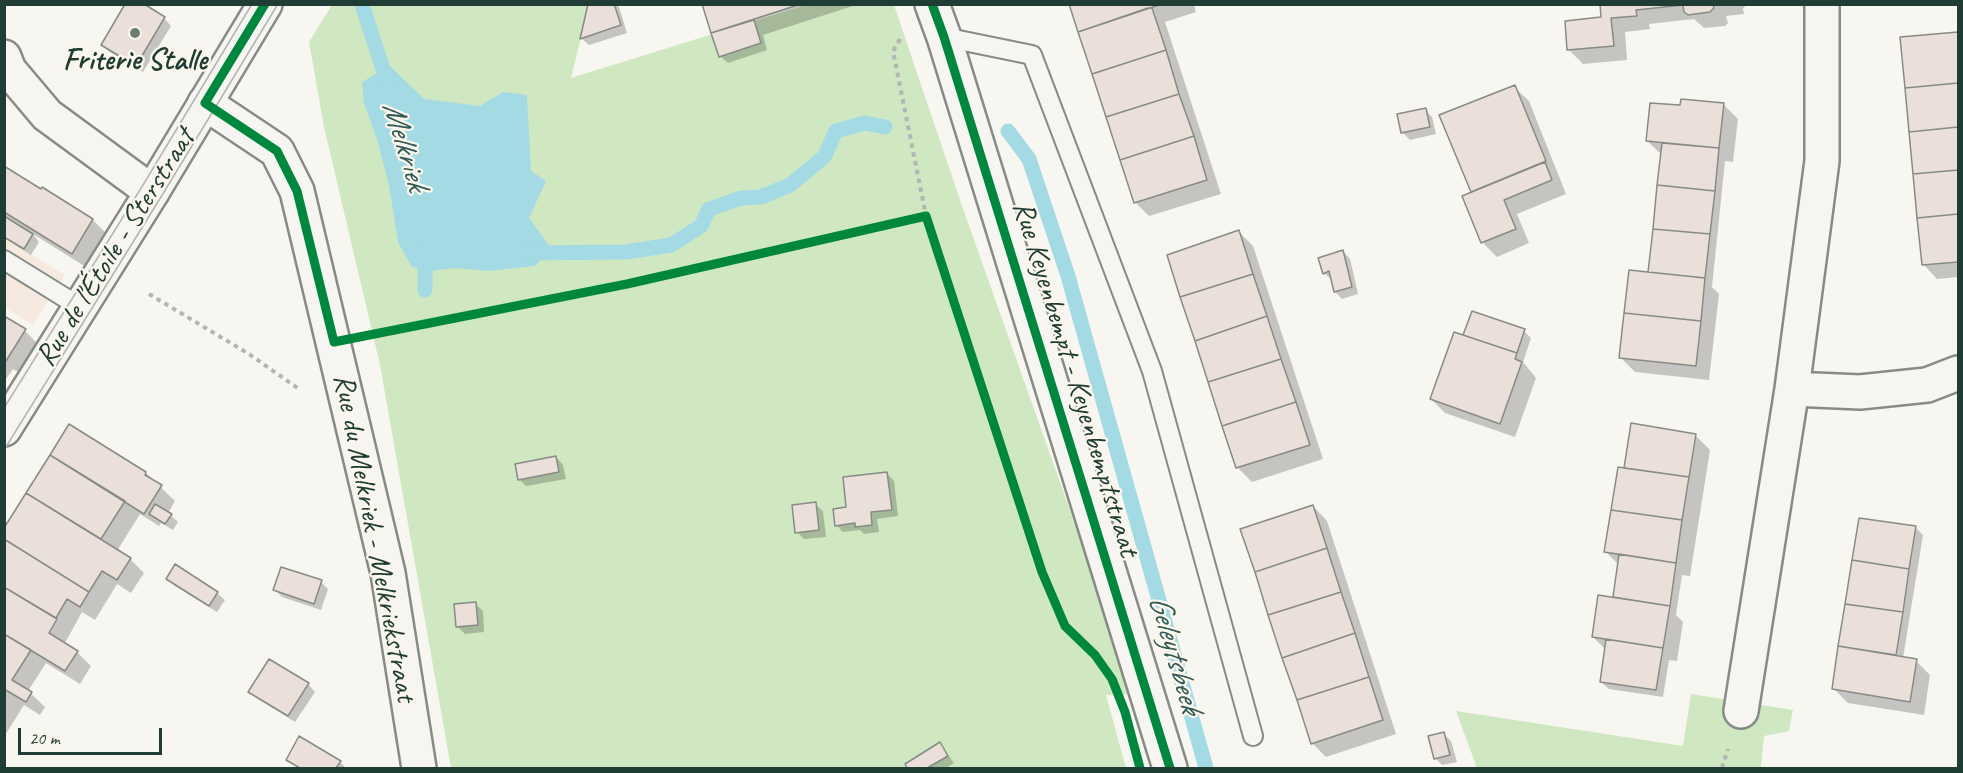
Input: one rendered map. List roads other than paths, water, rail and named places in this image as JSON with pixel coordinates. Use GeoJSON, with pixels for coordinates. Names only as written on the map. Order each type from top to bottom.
{"type":"FeatureCollection","features":[{"type":"Feature","properties":{"kind":"street","name":"Rue de l'Étoile - Sterstraat"},"geometry":{"type":"LineString","coordinates":[[4,429],[152,192],[265,4]]}},
{"type":"Feature","properties":{"kind":"street","name":"Rue Keyenbempt - Keyenbemptstraat"},"geometry":{"type":"LineString","coordinates":[[932,4],[1170,768]]}},
{"type":"Feature","properties":{"kind":"street"},"geometry":{"type":"LineString","coordinates":[[1741,711],[1792,389],[1822,161],[1822,4]]}},
{"type":"Feature","properties":{"kind":"street"},"geometry":{"type":"LineString","coordinates":[[4,57],[9,70],[46,115],[152,192]]}},
{"type":"Feature","properties":{"kind":"street","name":"Rue du Melkriek - Melkriekstraat"},"geometry":{"type":"LineString","coordinates":[[205,103],[277,151],[297,191],[388,573],[419,768]]}},
{"type":"Feature","properties":{"kind":"street"},"geometry":{"type":"LineString","coordinates":[[1792,389],[1860,392],[1927,385],[1959,373]]}},
{"type":"Feature","properties":{"kind":"lane"},"geometry":{"type":"LineString","coordinates":[[944,37],[1032,55],[1152,371],[1253,736]]}},
{"type":"Feature","properties":{"kind":"lane"},"geometry":{"type":"LineString","coordinates":[[4,260],[80,307]]}},
{"type":"Feature","properties":{"kind":"water"},"geometry":{"type":"Polygon","coordinates":[[[390,66],[424,99],[480,106],[503,92],[527,95],[531,171],[546,181],[529,218],[551,248],[535,266],[488,271],[455,268],[432,271],[412,267],[398,242],[389,185],[377,139],[364,103],[362,82],[390,66]]]}},
{"type":"Feature","properties":{"kind":"waterway","name":"Melkriek"},"geometry":{"type":"LineString","coordinates":[[362,4],[389,88]]}},
{"type":"Feature","properties":{"kind":"waterway"},"geometry":{"type":"LineString","coordinates":[[526,253],[626,252],[671,245],[701,226],[709,209],[741,198],[761,197],[790,185],[824,157],[836,131],[865,123],[885,127]]}},
{"type":"Feature","properties":{"kind":"waterway","name":"Geleytsbeek"},"geometry":{"type":"LineString","coordinates":[[1008,131],[1029,159],[1068,276],[1206,768]]}},
{"type":"Feature","properties":{"kind":"waterway","name":"Melkriek"},"geometry":{"type":"LineString","coordinates":[[425,251],[425,290]]}},
{"type":"Feature","properties":{"kind":"tram line"},"geometry":{"type":"LineString","coordinates":[[4,408],[252,4]]}},
{"type":"Feature","properties":{"kind":"tram line"},"geometry":{"type":"LineString","coordinates":[[4,450],[278,4]]}},
{"type":"Feature","properties":{"kind":"place","name":"Friterie Stalle"},"geometry":{"type":"Point","coordinates":[135,33]}}]}
